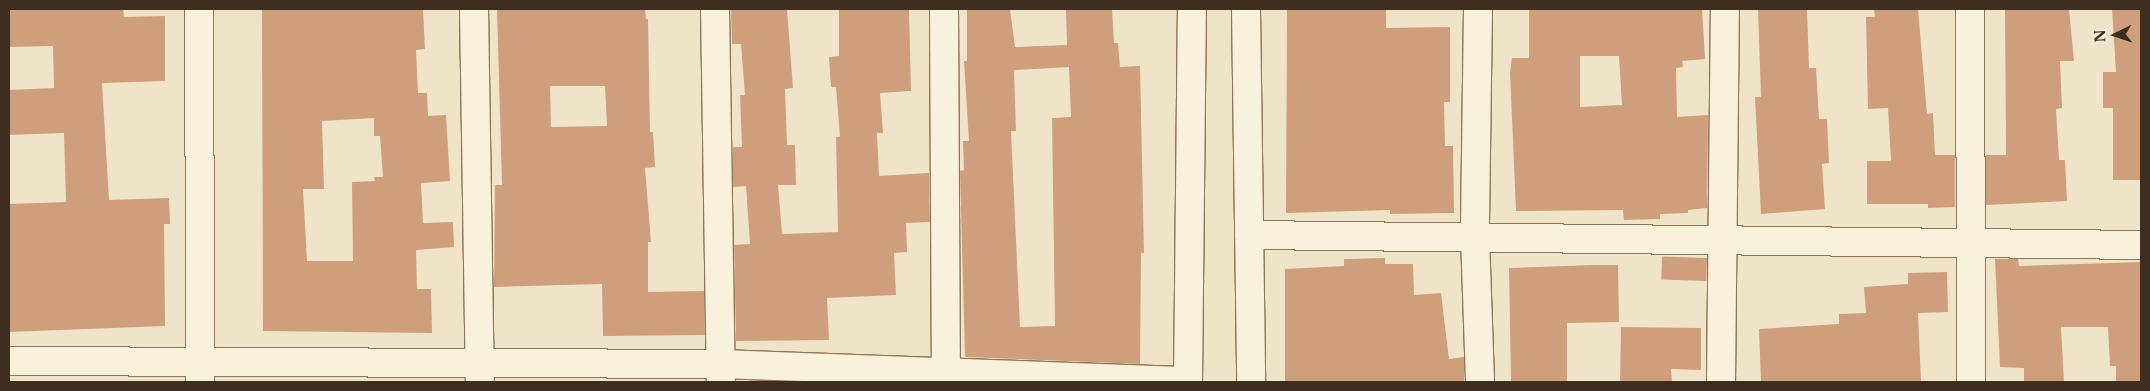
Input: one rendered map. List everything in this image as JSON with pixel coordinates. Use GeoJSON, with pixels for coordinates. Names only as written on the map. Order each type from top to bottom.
{"type":"FeatureCollection","features":[{"type":"Feature","properties":{"kind":"street"},"geometry":{"type":"LineString","coordinates":[[199,9],[200,372]]}},
{"type":"Feature","properties":{"kind":"street"},"geometry":{"type":"LineString","coordinates":[[474,9],[480,373]]}},
{"type":"Feature","properties":{"kind":"street"},"geometry":{"type":"LineString","coordinates":[[715,9],[721,373]]}},
{"type":"Feature","properties":{"kind":"street"},"geometry":{"type":"LineString","coordinates":[[944,9],[946,378]]}},
{"type":"Feature","properties":{"kind":"street"},"geometry":{"type":"LineString","coordinates":[[9,361],[200,372],[721,373],[1188,381],[1192,9]]}},
{"type":"Feature","properties":{"kind":"street"},"geometry":{"type":"LineString","coordinates":[[1246,9],[1251,382]]}},
{"type":"Feature","properties":{"kind":"street"},"geometry":{"type":"LineString","coordinates":[[1478,9],[1475,237],[1480,382]]}},
{"type":"Feature","properties":{"kind":"street"},"geometry":{"type":"LineString","coordinates":[[1721,382],[1720,239],[1725,9]]}},
{"type":"Feature","properties":{"kind":"street"},"geometry":{"type":"LineString","coordinates":[[1970,9],[1971,382]]}},
{"type":"Feature","properties":{"kind":"street"},"geometry":{"type":"LineString","coordinates":[[1249,235],[2141,245]]}},
{"type":"Feature","properties":{"kind":"building"},"geometry":{"type":"Polygon","coordinates":[[[9,9],[123,9],[124,17],[165,16],[165,81],[102,83],[109,200],[169,198],[170,224],[164,224],[165,326],[9,332],[9,204],[66,202],[64,133],[9,135],[9,90],[54,88],[53,46],[9,47],[9,9]]]}},
{"type":"Feature","properties":{"kind":"building"},"geometry":{"type":"Polygon","coordinates":[[[262,9],[423,9],[425,49],[416,50],[418,93],[427,93],[428,116],[446,115],[450,181],[421,183],[423,223],[453,222],[454,247],[416,250],[417,289],[431,289],[432,333],[263,331],[262,9]],[[374,118],[322,121],[324,189],[303,189],[307,261],[353,261],[352,182],[375,181],[374,177],[383,177],[380,136],[374,136],[374,118]]]}},
{"type":"Feature","properties":{"kind":"building"},"geometry":{"type":"Polygon","coordinates":[[[497,9],[645,9],[646,19],[648,19],[650,132],[653,132],[655,167],[645,168],[651,242],[648,242],[648,292],[704,291],[705,335],[603,336],[602,284],[494,287],[495,185],[502,185],[497,9]],[[550,86],[551,127],[607,126],[605,86],[550,86]]]}},
{"type":"Feature","properties":{"kind":"building"},"geometry":{"type":"Polygon","coordinates":[[[731,9],[787,9],[793,88],[785,89],[787,145],[795,145],[796,185],[778,185],[782,234],[838,232],[836,137],[840,137],[836,87],[831,87],[829,57],[839,56],[839,9],[909,9],[911,91],[880,93],[883,133],[877,133],[879,176],[929,173],[930,222],[906,223],[907,252],[894,253],[896,295],[827,298],[829,340],[736,341],[734,245],[750,244],[746,186],[733,187],[733,147],[742,147],[740,95],[745,95],[741,44],[732,44],[731,9]]]}},
{"type":"Feature","properties":{"kind":"building"},"geometry":{"type":"Polygon","coordinates":[[[967,9],[1010,9],[1015,47],[1067,45],[1066,10],[1112,9],[1114,43],[1118,43],[1120,67],[1140,66],[1144,253],[1141,253],[1140,364],[965,357],[960,171],[964,170],[963,141],[969,141],[964,61],[967,61],[967,9]],[[1069,67],[1014,70],[1016,131],[1011,131],[1020,327],[1055,326],[1052,118],[1071,117],[1069,67]]]}},
{"type":"Feature","properties":{"kind":"building"},"geometry":{"type":"Polygon","coordinates":[[[1287,9],[1386,9],[1386,28],[1450,27],[1450,102],[1444,102],[1445,146],[1453,146],[1454,213],[1390,214],[1390,210],[1286,213],[1287,9]]]}},
{"type":"Feature","properties":{"kind":"building"},"geometry":{"type":"Polygon","coordinates":[[[1529,9],[1702,9],[1705,59],[1682,61],[1683,67],[1676,68],[1677,117],[1708,115],[1707,208],[1688,210],[1688,213],[1660,214],[1660,219],[1624,220],[1623,210],[1516,211],[1510,72],[1512,58],[1529,58],[1529,9]],[[1580,56],[1580,107],[1622,105],[1619,56],[1580,56]]]}},
{"type":"Feature","properties":{"kind":"building"},"geometry":{"type":"Polygon","coordinates":[[[1758,9],[1807,9],[1809,68],[1816,68],[1819,119],[1827,119],[1829,163],[1822,164],[1825,209],[1761,214],[1755,97],[1761,97],[1758,9]]]}},
{"type":"Feature","properties":{"kind":"building"},"geometry":{"type":"Polygon","coordinates":[[[1874,9],[1918,9],[1927,114],[1933,113],[1935,155],[1955,155],[1955,207],[1928,208],[1928,204],[1867,204],[1867,161],[1891,161],[1888,108],[1868,109],[1866,17],[1875,17],[1874,9]]]}},
{"type":"Feature","properties":{"kind":"building"},"geometry":{"type":"Polygon","coordinates":[[[2005,9],[2069,9],[2074,61],[2060,61],[2062,108],[2056,109],[2059,160],[2065,160],[2067,201],[1986,205],[1986,155],[2006,155],[2005,9]]]}},
{"type":"Feature","properties":{"kind":"building"},"geometry":{"type":"Polygon","coordinates":[[[2112,9],[2141,9],[2141,180],[2113,180],[2113,108],[2103,108],[2103,72],[2116,72],[2112,9]]]}},
{"type":"Feature","properties":{"kind":"building"},"geometry":{"type":"Polygon","coordinates":[[[1662,256],[1707,258],[1706,281],[1661,279],[1662,256]]]}},
{"type":"Feature","properties":{"kind":"building"},"geometry":{"type":"Polygon","coordinates":[[[1385,258],[1385,264],[1413,264],[1414,295],[1441,293],[1449,359],[1464,357],[1464,382],[1285,381],[1285,269],[1344,266],[1344,259],[1385,258]]]}},
{"type":"Feature","properties":{"kind":"building"},"geometry":{"type":"Polygon","coordinates":[[[1995,259],[2018,259],[2019,266],[2141,262],[2141,382],[2116,382],[2116,366],[2110,366],[2108,327],[2061,327],[2064,382],[2024,382],[2024,368],[2000,367],[1995,259]]]}},
{"type":"Feature","properties":{"kind":"building"},"geometry":{"type":"Polygon","coordinates":[[[1618,265],[1619,322],[1567,323],[1567,382],[1511,382],[1509,268],[1618,265]]]}},
{"type":"Feature","properties":{"kind":"building"},"geometry":{"type":"Polygon","coordinates":[[[1947,272],[1948,312],[1918,313],[1921,382],[1761,382],[1759,329],[1839,324],[1839,314],[1866,313],[1864,287],[1908,284],[1908,273],[1947,272]]]}},
{"type":"Feature","properties":{"kind":"building"},"geometry":{"type":"Polygon","coordinates":[[[1621,327],[1701,328],[1701,370],[1671,369],[1672,382],[1620,382],[1621,327]]]}}]}
